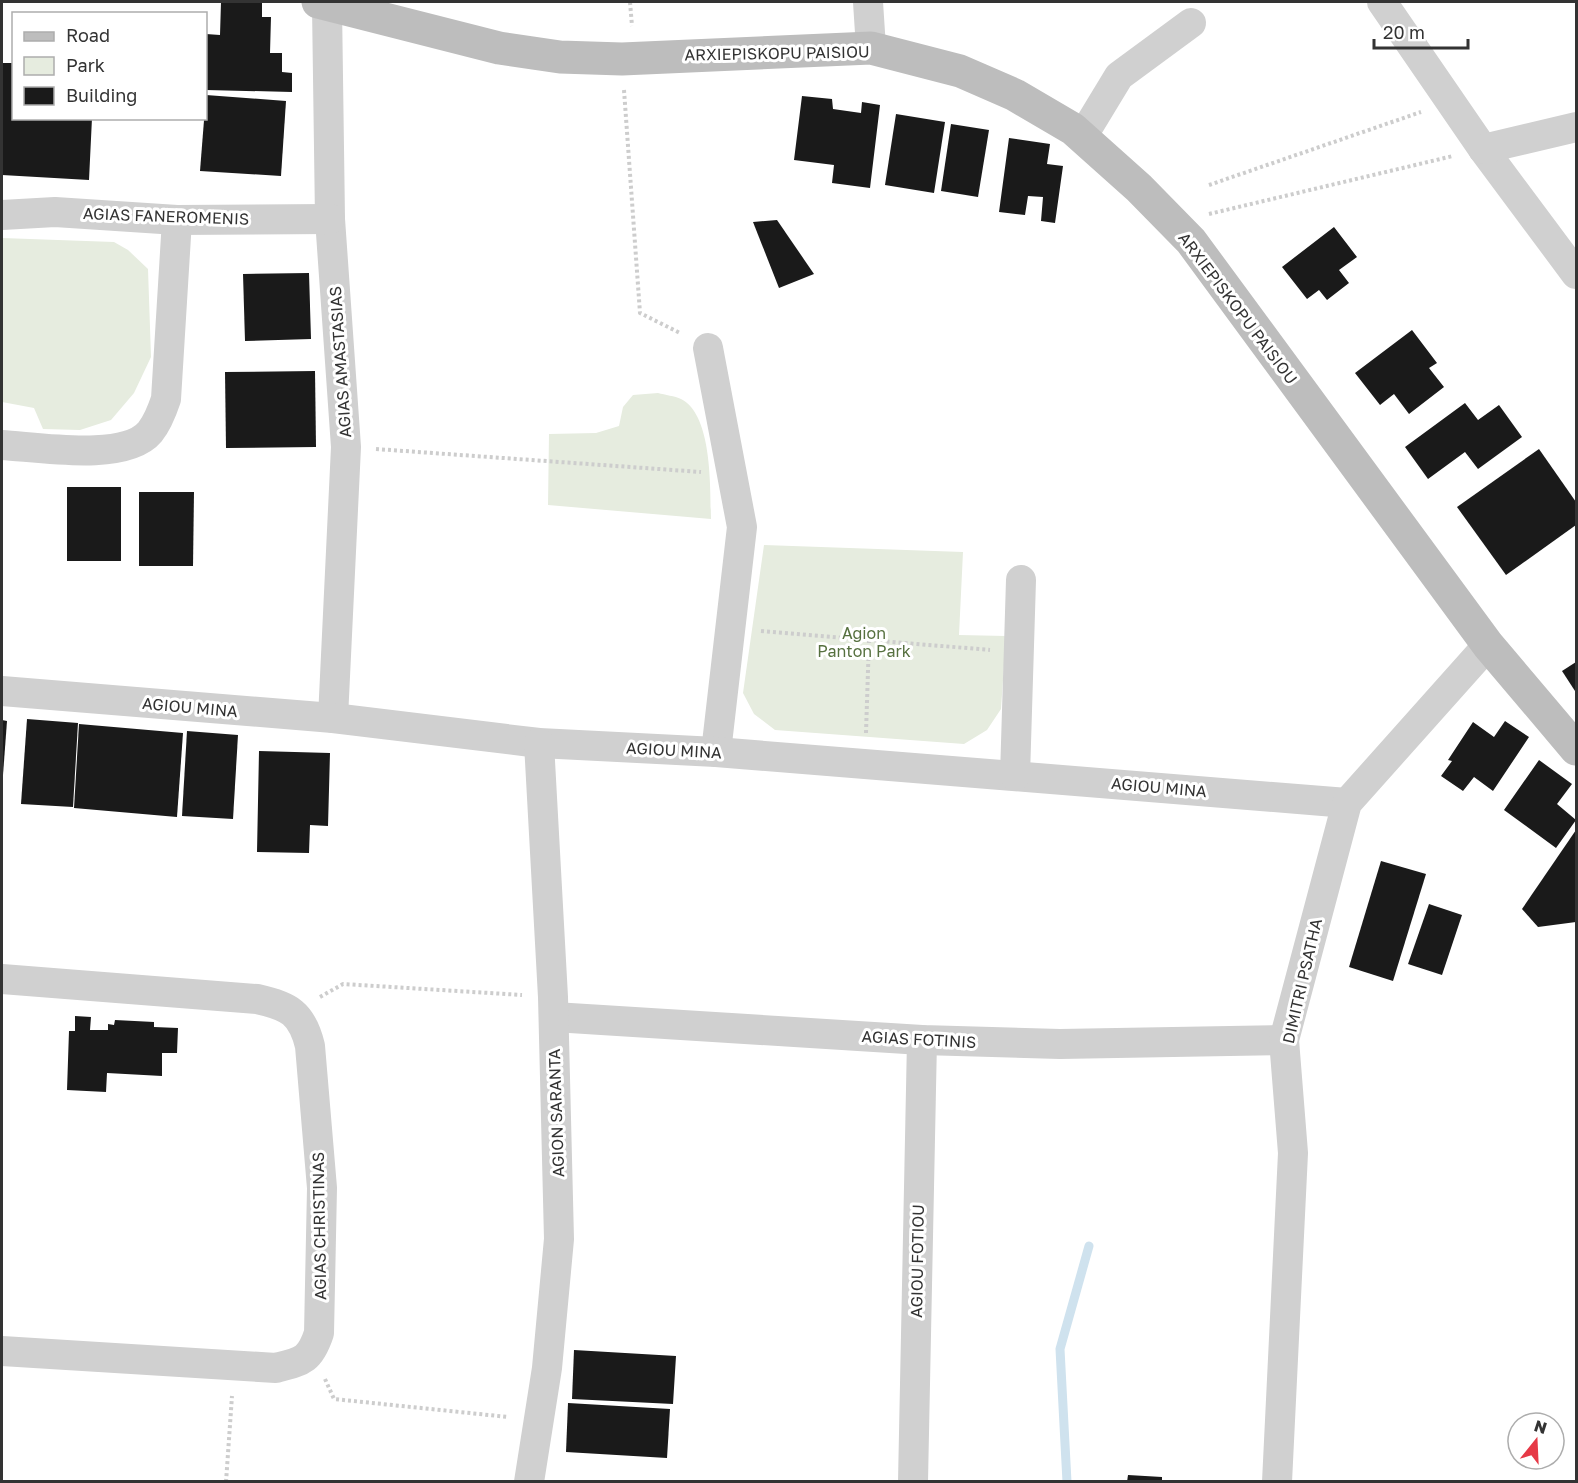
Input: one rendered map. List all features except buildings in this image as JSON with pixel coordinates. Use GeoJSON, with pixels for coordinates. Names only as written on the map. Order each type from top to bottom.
{"type":"FeatureCollection","features":[{"type":"Feature","properties":{"kind":"street"},"geometry":{"type":"LineString","coordinates":[[868,2],[871,48]]}},
{"type":"Feature","properties":{"kind":"street"},"geometry":{"type":"LineString","coordinates":[[1382,2],[1483,149],[1576,274]]}},
{"type":"Feature","properties":{"kind":"street","name":"ARXIEPISKOPU PAISIOU"},"geometry":{"type":"LineString","coordinates":[[322,4],[499,48],[560,57],[622,59],[871,48],[960,71],[1015,95],[1082,137],[1191,241],[1488,645],[1576,749]]}},
{"type":"Feature","properties":{"kind":"street","name":"AGIAS AMASTASIAS"},"geometry":{"type":"LineString","coordinates":[[322,4],[330,219],[346,447],[333,718]]}},
{"type":"Feature","properties":{"kind":"street"},"geometry":{"type":"LineString","coordinates":[[1082,137],[1119,76],[1191,23]]}},
{"type":"Feature","properties":{"kind":"street"},"geometry":{"type":"LineString","coordinates":[[1483,149],[1576,127]]}},
{"type":"Feature","properties":{"kind":"street","name":"AGIAS FANEROMENIS"},"geometry":{"type":"LineString","coordinates":[[2,215],[55,212],[177,219],[330,219]]}},
{"type":"Feature","properties":{"kind":"street"},"geometry":{"type":"LineString","coordinates":[[2,445],[102,450],[133,444],[149,433],[160,417],[166,399],[177,219]]}},
{"type":"Feature","properties":{"kind":"street"},"geometry":{"type":"LineString","coordinates":[[708,348],[742,527],[716,752]]}},
{"type":"Feature","properties":{"kind":"street"},"geometry":{"type":"LineString","coordinates":[[1015,776],[1021,580]]}},
{"type":"Feature","properties":{"kind":"street","name":"DIMITRI PSATHA"},"geometry":{"type":"LineString","coordinates":[[1277,1482],[1293,1153],[1284,1040],[1347,803],[1488,645]]}},
{"type":"Feature","properties":{"kind":"street","name":"AGIOU MINA"},"geometry":{"type":"LineString","coordinates":[[2,691],[333,718],[538,743],[716,752],[1347,803]]}},
{"type":"Feature","properties":{"kind":"street","name":"AGION SARANTA"},"geometry":{"type":"LineString","coordinates":[[529,1482],[547,1368],[560,1239],[553,1007],[538,743]]}},
{"type":"Feature","properties":{"kind":"street"},"geometry":{"type":"LineString","coordinates":[[2,979],[257,999],[292,1011]]}},
{"type":"Feature","properties":{"kind":"street","name":"AGIAS FOTINIS"},"geometry":{"type":"LineString","coordinates":[[553,1007],[922,1040],[1060,1044],[1284,1040]]}},
{"type":"Feature","properties":{"kind":"street","name":"AGIAS CHRISTINAS"},"geometry":{"type":"LineString","coordinates":[[292,1011],[304,1024],[310,1046],[322,1188],[319,1333],[313,1351]]}},
{"type":"Feature","properties":{"kind":"street","name":"AGIOU FOTIOU"},"geometry":{"type":"LineString","coordinates":[[914,1482],[922,1040]]}},
{"type":"Feature","properties":{"kind":"street"},"geometry":{"type":"LineString","coordinates":[[2,1351],[276,1368],[301,1362],[313,1351]]}},
{"type":"Feature","properties":{"kind":"path"},"geometry":{"type":"LineString","coordinates":[[622,59],[640,313],[708,348]]}},
{"type":"Feature","properties":{"kind":"path"},"geometry":{"type":"LineString","coordinates":[[1209,185],[1350,138],[1450,101]]}},
{"type":"Feature","properties":{"kind":"path"},"geometry":{"type":"LineString","coordinates":[[1173,223],[1483,149]]}},
{"type":"Feature","properties":{"kind":"path"},"geometry":{"type":"LineString","coordinates":[[346,447],[732,475]]}},
{"type":"Feature","properties":{"kind":"path"},"geometry":{"type":"LineString","coordinates":[[731,628],[1019,653]]}},
{"type":"Feature","properties":{"kind":"path"},"geometry":{"type":"LineString","coordinates":[[865,764],[869,640]]}},
{"type":"Feature","properties":{"kind":"path"},"geometry":{"type":"LineString","coordinates":[[292,1011],[343,984],[553,1007]]}},
{"type":"Feature","properties":{"kind":"path"},"geometry":{"type":"LineString","coordinates":[[313,1351],[334,1398],[538,1420]]}},
{"type":"Feature","properties":{"kind":"path"},"geometry":{"type":"LineString","coordinates":[[226,1482],[234,1365]]}},
{"type":"Feature","properties":{"kind":"green space"},"geometry":{"type":"Polygon","coordinates":[[[2,238],[114,242],[128,250],[148,269],[151,357],[134,393],[111,420],[80,430],[43,429],[34,408],[2,402],[2,238]]]}},
{"type":"Feature","properties":{"kind":"green space"},"geometry":{"type":"Polygon","coordinates":[[[658,393],[681,399],[699,420],[708,454],[711,519],[548,505],[549,434],[596,433],[619,426],[623,407],[633,395],[658,393]]]}},
{"type":"Feature","properties":{"kind":"green space","name":"Agion Panton Park"},"geometry":{"type":"Polygon","coordinates":[[[764,545],[963,552],[959,635],[1006,636],[1001,709],[987,730],[964,744],[775,730],[754,714],[743,693],[764,545]]]}},
{"type":"Feature","properties":{"kind":"waterway"},"geometry":{"type":"LineString","coordinates":[[1067,1482],[1060,1349],[1089,1246]]}}]}
